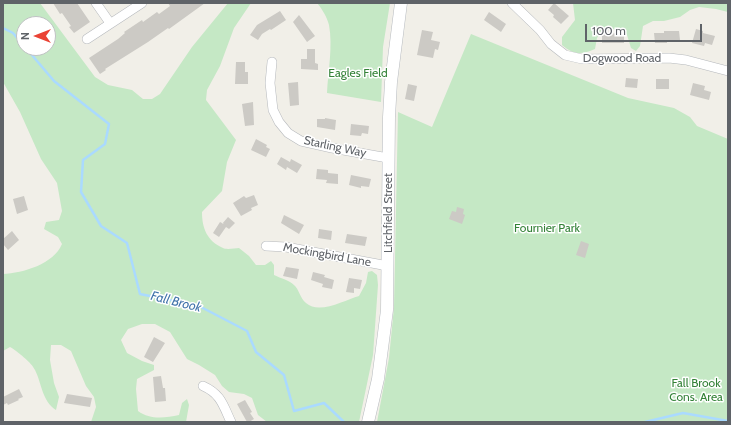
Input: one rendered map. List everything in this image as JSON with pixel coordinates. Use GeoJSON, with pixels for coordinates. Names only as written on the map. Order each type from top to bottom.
{"type":"FeatureCollection","features":[{"type":"Feature","properties":{"kind":"main road","name":"Litchfield Street"},"geometry":{"type":"LineString","coordinates":[[368,422],[378,379],[385,327],[388,266],[388,158],[391,82],[401,3]]}},
{"type":"Feature","properties":{"kind":"street"},"geometry":{"type":"LineString","coordinates":[[96,3],[110,23]]}},
{"type":"Feature","properties":{"kind":"street"},"geometry":{"type":"LineString","coordinates":[[87,39],[142,3]]}},
{"type":"Feature","properties":{"kind":"street","name":"Dogwood Road"},"geometry":{"type":"LineString","coordinates":[[512,3],[540,30],[551,44],[564,55],[582,59],[669,58],[686,60],[728,71]]}},
{"type":"Feature","properties":{"kind":"street","name":"Starling Way"},"geometry":{"type":"LineString","coordinates":[[272,62],[270,90],[273,110],[279,122],[288,133],[301,141],[388,158]]}},
{"type":"Feature","properties":{"kind":"street","name":"Mockingbird Lane"},"geometry":{"type":"LineString","coordinates":[[266,246],[286,247],[388,266]]}},
{"type":"Feature","properties":{"kind":"street"},"geometry":{"type":"LineString","coordinates":[[203,386],[212,390],[219,396],[231,422]]}},
{"type":"Feature","properties":{"kind":"green space"},"geometry":{"type":"Polygon","coordinates":[[[3,3],[40,3],[50,16],[16,16],[16,56],[56,56],[56,25],[95,77],[108,85],[132,90],[143,99],[152,99],[160,94],[192,47],[228,3],[251,3],[234,28],[220,66],[207,90],[206,100],[236,140],[227,162],[222,191],[202,212],[204,229],[213,242],[227,249],[239,248],[249,256],[256,265],[265,265],[271,261],[274,265],[274,275],[292,283],[306,303],[318,308],[332,306],[359,296],[366,283],[368,272],[372,271],[377,275],[378,285],[373,355],[359,422],[267,422],[258,415],[252,398],[244,394],[229,392],[222,386],[215,375],[187,359],[170,332],[155,324],[142,324],[128,329],[121,340],[127,353],[142,361],[154,365],[154,370],[137,379],[136,389],[138,411],[153,417],[179,415],[182,403],[187,399],[189,405],[186,422],[91,422],[96,407],[94,397],[86,386],[71,351],[61,345],[51,345],[50,360],[54,383],[59,397],[56,410],[51,406],[45,397],[35,370],[31,364],[10,347],[3,351],[3,274],[20,272],[45,262],[58,251],[62,244],[58,237],[44,229],[46,222],[59,220],[62,211],[57,183],[41,159],[20,112],[3,82],[3,3]]]}},
{"type":"Feature","properties":{"kind":"green space","name":"Eagles Field"},"geometry":{"type":"Polygon","coordinates":[[[317,3],[390,3],[383,47],[381,102],[327,93],[330,33],[327,19],[317,3]]]}},
{"type":"Feature","properties":{"kind":"green space"},"geometry":{"type":"Polygon","coordinates":[[[573,3],[728,3],[728,12],[699,7],[690,10],[680,17],[664,21],[653,21],[643,26],[640,46],[636,51],[631,48],[624,30],[613,29],[601,31],[597,38],[595,49],[578,53],[570,51],[562,45],[562,37],[575,20],[573,3]]]}},
{"type":"Feature","properties":{"kind":"green space","name":"Fournier Park"},"geometry":{"type":"Polygon","coordinates":[[[471,34],[628,98],[674,108],[690,117],[697,126],[728,139],[728,422],[377,422],[389,358],[394,307],[398,112],[432,127],[471,34]]]}},
{"type":"Feature","properties":{"kind":"building"},"geometry":{"type":"Polygon","coordinates":[[[53,3],[77,3],[90,22],[74,33],[69,27],[71,26],[62,13],[60,14],[53,3]]]}},
{"type":"Feature","properties":{"kind":"building"},"geometry":{"type":"Polygon","coordinates":[[[168,3],[205,3],[169,29],[168,28],[105,69],[106,70],[100,74],[89,58],[118,39],[125,33],[124,32],[142,20],[143,22],[157,12],[159,14],[170,6],[168,3]]]}},
{"type":"Feature","properties":{"kind":"building"},"geometry":{"type":"Polygon","coordinates":[[[554,3],[569,16],[561,24],[548,10],[554,3]]]}},
{"type":"Feature","properties":{"kind":"building"},"geometry":{"type":"Polygon","coordinates":[[[280,11],[286,20],[262,34],[258,40],[250,35],[257,25],[280,11]]]}},
{"type":"Feature","properties":{"kind":"building"},"geometry":{"type":"Polygon","coordinates":[[[489,12],[506,24],[501,32],[484,20],[489,12]]]}},
{"type":"Feature","properties":{"kind":"building"},"geometry":{"type":"Polygon","coordinates":[[[299,15],[315,36],[307,42],[293,22],[299,15]]]}},
{"type":"Feature","properties":{"kind":"building"},"geometry":{"type":"Polygon","coordinates":[[[696,29],[703,31],[703,33],[715,36],[712,45],[705,43],[704,46],[692,43],[696,29]]]}},
{"type":"Feature","properties":{"kind":"building"},"geometry":{"type":"Polygon","coordinates":[[[422,30],[433,32],[431,40],[440,42],[438,50],[435,49],[433,58],[417,55],[422,30]]]}},
{"type":"Feature","properties":{"kind":"building"},"geometry":{"type":"Polygon","coordinates":[[[664,31],[679,31],[680,40],[667,40],[667,43],[655,43],[654,33],[664,33],[664,31]]]}},
{"type":"Feature","properties":{"kind":"building"},"geometry":{"type":"Polygon","coordinates":[[[624,33],[624,43],[602,43],[602,34],[624,33]]]}},
{"type":"Feature","properties":{"kind":"building"},"geometry":{"type":"Polygon","coordinates":[[[307,49],[315,49],[315,63],[318,64],[318,70],[301,69],[301,59],[307,59],[307,49]]]}},
{"type":"Feature","properties":{"kind":"building"},"geometry":{"type":"Polygon","coordinates":[[[236,62],[245,62],[245,72],[248,72],[248,84],[235,84],[236,62]]]}},
{"type":"Feature","properties":{"kind":"building"},"geometry":{"type":"Polygon","coordinates":[[[626,78],[638,79],[637,88],[625,87],[626,78]]]}},
{"type":"Feature","properties":{"kind":"building"},"geometry":{"type":"Polygon","coordinates":[[[656,79],[669,79],[669,89],[656,89],[656,79]]]}},
{"type":"Feature","properties":{"kind":"building"},"geometry":{"type":"Polygon","coordinates":[[[298,82],[299,105],[290,106],[288,83],[298,82]]]}},
{"type":"Feature","properties":{"kind":"building"},"geometry":{"type":"Polygon","coordinates":[[[693,83],[705,86],[704,90],[711,92],[709,100],[690,95],[693,83]]]}},
{"type":"Feature","properties":{"kind":"building"},"geometry":{"type":"Polygon","coordinates":[[[408,84],[417,86],[414,101],[405,99],[408,84]]]}},
{"type":"Feature","properties":{"kind":"building"},"geometry":{"type":"Polygon","coordinates":[[[253,102],[254,125],[245,126],[242,104],[253,102]]]}},
{"type":"Feature","properties":{"kind":"building"},"geometry":{"type":"Polygon","coordinates":[[[325,118],[336,120],[335,130],[317,127],[317,119],[325,118]]]}},
{"type":"Feature","properties":{"kind":"building"},"geometry":{"type":"Polygon","coordinates":[[[351,124],[369,126],[368,134],[362,133],[361,136],[350,135],[351,124]]]}},
{"type":"Feature","properties":{"kind":"building"},"geometry":{"type":"Polygon","coordinates":[[[256,139],[267,145],[266,147],[270,149],[266,157],[251,150],[256,139]]]}},
{"type":"Feature","properties":{"kind":"building"},"geometry":{"type":"Polygon","coordinates":[[[281,157],[290,162],[291,159],[302,165],[297,173],[287,167],[286,170],[277,164],[281,157]]]}},
{"type":"Feature","properties":{"kind":"building"},"geometry":{"type":"Polygon","coordinates":[[[317,169],[328,170],[328,173],[338,174],[338,184],[326,183],[327,180],[316,179],[317,169]]]}},
{"type":"Feature","properties":{"kind":"building"},"geometry":{"type":"Polygon","coordinates":[[[351,175],[371,179],[369,187],[361,186],[361,188],[349,185],[351,175]]]}},
{"type":"Feature","properties":{"kind":"building"},"geometry":{"type":"Polygon","coordinates":[[[254,195],[258,205],[251,208],[252,210],[241,216],[233,203],[244,196],[246,198],[254,195]]]}},
{"type":"Feature","properties":{"kind":"building"},"geometry":{"type":"Polygon","coordinates":[[[24,196],[28,210],[17,214],[13,199],[24,196]]]}},
{"type":"Feature","properties":{"kind":"building"},"geometry":{"type":"Polygon","coordinates":[[[457,207],[464,209],[463,214],[465,215],[462,224],[449,219],[452,211],[456,212],[457,207]]]}},
{"type":"Feature","properties":{"kind":"building"},"geometry":{"type":"Polygon","coordinates":[[[284,215],[304,225],[299,234],[281,223],[284,215]]]}},
{"type":"Feature","properties":{"kind":"building"},"geometry":{"type":"Polygon","coordinates":[[[228,217],[235,223],[229,229],[226,227],[219,237],[213,233],[220,222],[223,223],[228,217]]]}},
{"type":"Feature","properties":{"kind":"building"},"geometry":{"type":"Polygon","coordinates":[[[319,229],[332,231],[331,240],[318,238],[319,229]]]}},
{"type":"Feature","properties":{"kind":"building"},"geometry":{"type":"Polygon","coordinates":[[[12,231],[19,240],[8,250],[3,244],[3,239],[12,231]]]}},
{"type":"Feature","properties":{"kind":"building"},"geometry":{"type":"Polygon","coordinates":[[[347,234],[367,237],[365,246],[345,243],[347,234]]]}},
{"type":"Feature","properties":{"kind":"building"},"geometry":{"type":"Polygon","coordinates":[[[581,241],[589,244],[585,258],[576,255],[581,241]]]}},
{"type":"Feature","properties":{"kind":"building"},"geometry":{"type":"Polygon","coordinates":[[[286,267],[299,269],[297,279],[283,276],[286,267]]]}},
{"type":"Feature","properties":{"kind":"building"},"geometry":{"type":"Polygon","coordinates":[[[313,272],[325,275],[324,277],[334,280],[332,289],[322,287],[323,284],[311,280],[313,272]]]}},
{"type":"Feature","properties":{"kind":"building"},"geometry":{"type":"Polygon","coordinates":[[[349,278],[362,280],[360,289],[354,288],[354,293],[346,292],[349,278]]]}},
{"type":"Feature","properties":{"kind":"building"},"geometry":{"type":"Polygon","coordinates":[[[154,337],[165,343],[153,362],[144,357],[154,337]]]}},
{"type":"Feature","properties":{"kind":"building"},"geometry":{"type":"Polygon","coordinates":[[[161,376],[163,388],[165,388],[166,401],[155,402],[153,377],[161,376]]]}},
{"type":"Feature","properties":{"kind":"building"},"geometry":{"type":"Polygon","coordinates":[[[19,389],[23,397],[8,405],[7,403],[3,405],[3,397],[19,389]]]}},
{"type":"Feature","properties":{"kind":"building"},"geometry":{"type":"Polygon","coordinates":[[[67,394],[92,398],[90,407],[64,403],[67,394]]]}},
{"type":"Feature","properties":{"kind":"building"},"geometry":{"type":"Polygon","coordinates":[[[245,400],[254,419],[249,422],[247,422],[237,404],[245,400]]]}},
{"type":"Feature","properties":{"kind":"waterway","name":"Fall Brook"},"geometry":{"type":"LineString","coordinates":[[3,28],[13,33],[16,37]]}},
{"type":"Feature","properties":{"kind":"waterway","name":"Fall Brook"},"geometry":{"type":"LineString","coordinates":[[33,56],[54,81],[109,124],[105,144],[83,160],[81,192],[101,226],[127,243],[140,294],[199,306],[247,331],[256,352],[284,375],[294,411],[324,403],[344,422]]}},
{"type":"Feature","properties":{"kind":"waterway","name":"Fall Brook"},"geometry":{"type":"LineString","coordinates":[[645,422],[683,413],[728,421]]}},
{"type":"Feature","properties":{"kind":"park label","name":"Fall Brook Cons. Area"},"geometry":{"type":"Point","coordinates":[696,390]}}]}
